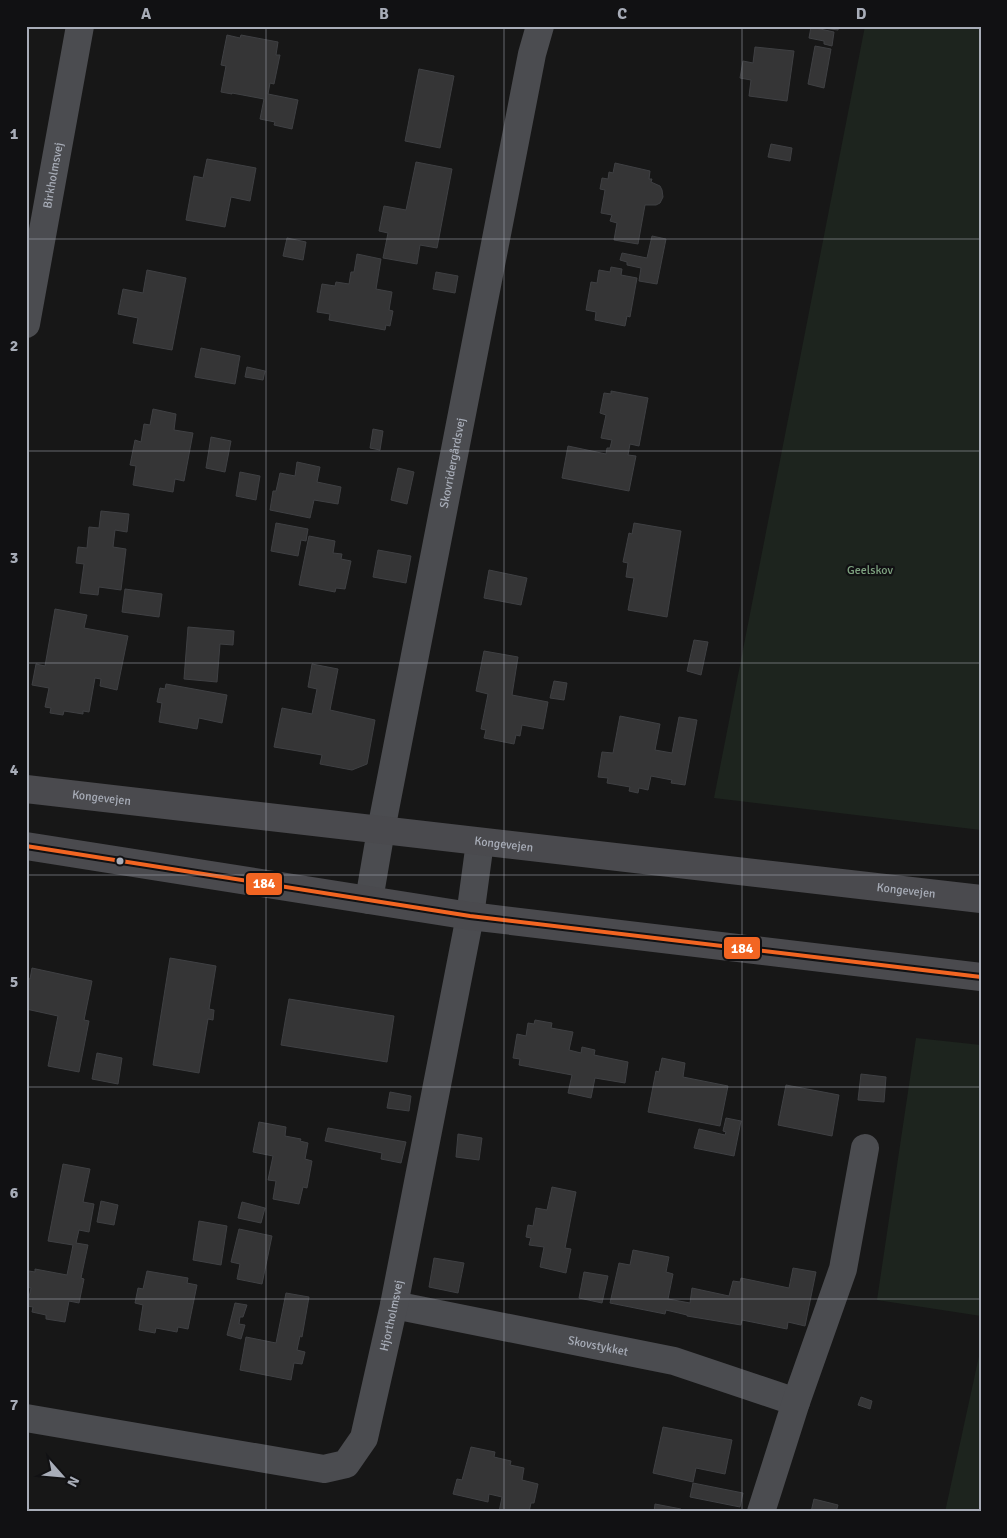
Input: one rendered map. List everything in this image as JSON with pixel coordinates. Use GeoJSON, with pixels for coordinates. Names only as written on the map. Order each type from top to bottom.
{"type":"FeatureCollection","features":[{"type":"Feature","properties":{"kind":"main road","name":"Kongevejen"},"geometry":{"type":"LineString","coordinates":[[26,789],[981,899]]}},
{"type":"Feature","properties":{"kind":"main road"},"geometry":{"type":"LineString","coordinates":[[26,846],[470,916],[981,977]]}},
{"type":"Feature","properties":{"kind":"street","name":"Birkholmsvej"},"geometry":{"type":"LineString","coordinates":[[26,324],[80,26]]}},
{"type":"Feature","properties":{"kind":"street","name":"Skovridergårdsvej"},"geometry":{"type":"LineString","coordinates":[[369,900],[532,54],[540,26]]}},
{"type":"Feature","properties":{"kind":"street","name":"Hjortholmsvej"},"geometry":{"type":"LineString","coordinates":[[26,1418],[324,1469],[346,1464],[364,1438],[394,1305],[470,916],[480,842]]}},
{"type":"Feature","properties":{"kind":"street"},"geometry":{"type":"LineString","coordinates":[[760,1512],[843,1269],[865,1148]]}},
{"type":"Feature","properties":{"kind":"street","name":"Skovstykket"},"geometry":{"type":"LineString","coordinates":[[394,1305],[674,1360],[796,1402]]}},
{"type":"Feature","properties":{"kind":"green space","name":"Geelskov"},"geometry":{"type":"Polygon","coordinates":[[[865,26],[981,26],[981,830],[714,798],[865,26]]]}},
{"type":"Feature","properties":{"kind":"green space"},"geometry":{"type":"Polygon","coordinates":[[[916,1038],[981,1045],[981,1316],[877,1300],[916,1038]]]}},
{"type":"Feature","properties":{"kind":"green space"},"geometry":{"type":"Polygon","coordinates":[[[981,1347],[981,1512],[945,1512],[981,1347]]]}},
{"type":"Feature","properties":{"kind":"building"},"geometry":{"type":"Polygon","coordinates":[[[823,26],[839,26],[838,30],[823,28],[823,26]]]}},
{"type":"Feature","properties":{"kind":"building"},"geometry":{"type":"Polygon","coordinates":[[[811,27],[834,32],[832,46],[824,44],[824,41],[809,38],[811,27]]]}},
{"type":"Feature","properties":{"kind":"building"},"geometry":{"type":"Polygon","coordinates":[[[227,35],[240,38],[241,35],[278,42],[276,55],[280,55],[274,84],[270,83],[268,94],[298,100],[292,129],[274,125],[275,122],[260,119],[264,99],[221,92],[226,66],[221,65],[227,35]]]}},
{"type":"Feature","properties":{"kind":"building"},"geometry":{"type":"Polygon","coordinates":[[[815,46],[831,49],[824,88],[808,84],[815,46]]]}},
{"type":"Feature","properties":{"kind":"building"},"geometry":{"type":"Polygon","coordinates":[[[755,47],[794,51],[787,101],[749,96],[751,80],[740,78],[743,61],[753,63],[755,47]]]}},
{"type":"Feature","properties":{"kind":"building"},"geometry":{"type":"Polygon","coordinates":[[[419,69],[454,76],[440,148],[405,141],[419,69]]]}},
{"type":"Feature","properties":{"kind":"building"},"geometry":{"type":"Polygon","coordinates":[[[771,144],[792,148],[790,161],[768,157],[771,144]]]}},
{"type":"Feature","properties":{"kind":"building"},"geometry":{"type":"Polygon","coordinates":[[[207,159],[256,168],[250,201],[231,197],[225,227],[186,220],[194,176],[203,178],[207,159]]]}},
{"type":"Feature","properties":{"kind":"building"},"geometry":{"type":"Polygon","coordinates":[[[416,162],[452,169],[437,248],[420,245],[417,264],[383,258],[388,233],[379,231],[384,206],[406,210],[416,162]]]}},
{"type":"Feature","properties":{"kind":"building"},"geometry":{"type":"Polygon","coordinates":[[[615,163],[650,171],[649,179],[652,179],[651,182],[660,186],[662,190],[663,197],[660,203],[645,205],[638,244],[614,240],[617,223],[610,221],[612,215],[601,213],[605,190],[600,189],[602,178],[608,179],[609,172],[613,173],[615,163]]]}},
{"type":"Feature","properties":{"kind":"building"},"geometry":{"type":"Polygon","coordinates":[[[652,236],[666,239],[657,284],[639,281],[641,268],[627,265],[627,262],[620,260],[622,253],[647,258],[652,236]]]}},
{"type":"Feature","properties":{"kind":"building"},"geometry":{"type":"Polygon","coordinates":[[[287,238],[306,242],[303,260],[283,256],[287,238]]]}},
{"type":"Feature","properties":{"kind":"building"},"geometry":{"type":"Polygon","coordinates":[[[357,254],[381,259],[376,289],[392,292],[389,310],[393,311],[390,326],[386,325],[385,330],[329,320],[330,314],[317,312],[322,284],[335,286],[336,282],[349,284],[351,272],[354,272],[357,254]]]}},
{"type":"Feature","properties":{"kind":"building"},"geometry":{"type":"Polygon","coordinates":[[[611,267],[622,269],[621,275],[637,278],[630,317],[627,316],[625,326],[595,320],[596,312],[586,310],[591,282],[597,283],[599,270],[610,272],[611,267]]]}},
{"type":"Feature","properties":{"kind":"building"},"geometry":{"type":"Polygon","coordinates":[[[147,270],[186,278],[172,350],[133,343],[138,318],[118,314],[123,289],[143,293],[147,270]]]}},
{"type":"Feature","properties":{"kind":"building"},"geometry":{"type":"Polygon","coordinates":[[[436,272],[458,276],[455,293],[433,289],[436,272]]]}},
{"type":"Feature","properties":{"kind":"building"},"geometry":{"type":"Polygon","coordinates":[[[201,348],[240,356],[235,384],[195,377],[201,348]]]}},
{"type":"Feature","properties":{"kind":"building"},"geometry":{"type":"Polygon","coordinates":[[[247,367],[265,371],[263,380],[245,377],[247,367]]]}},
{"type":"Feature","properties":{"kind":"building"},"geometry":{"type":"Polygon","coordinates":[[[611,391],[648,398],[639,446],[630,444],[628,455],[636,456],[629,491],[562,478],[568,446],[606,454],[607,448],[610,448],[612,440],[601,438],[606,415],[600,413],[604,393],[611,394],[611,391]]]}},
{"type":"Feature","properties":{"kind":"building"},"geometry":{"type":"Polygon","coordinates":[[[153,409],[176,414],[174,430],[193,433],[184,481],[175,479],[173,492],[133,485],[136,466],[130,465],[135,440],[141,442],[144,424],[150,425],[153,409]]]}},
{"type":"Feature","properties":{"kind":"building"},"geometry":{"type":"Polygon","coordinates":[[[373,429],[383,431],[380,450],[370,448],[373,429]]]}},
{"type":"Feature","properties":{"kind":"building"},"geometry":{"type":"Polygon","coordinates":[[[211,437],[231,441],[225,472],[206,468],[211,437]]]}},
{"type":"Feature","properties":{"kind":"building"},"geometry":{"type":"Polygon","coordinates":[[[297,462],[320,467],[317,482],[341,487],[338,504],[314,500],[310,518],[270,510],[273,491],[276,491],[280,473],[295,476],[297,462]]]}},
{"type":"Feature","properties":{"kind":"building"},"geometry":{"type":"Polygon","coordinates":[[[398,468],[414,472],[407,504],[391,500],[398,468]]]}},
{"type":"Feature","properties":{"kind":"building"},"geometry":{"type":"Polygon","coordinates":[[[240,472],[260,476],[256,500],[236,496],[240,472]]]}},
{"type":"Feature","properties":{"kind":"building"},"geometry":{"type":"Polygon","coordinates":[[[101,511],[129,514],[127,532],[115,530],[113,547],[126,549],[121,590],[99,587],[98,595],[80,593],[84,564],[76,563],[78,547],[87,548],[89,527],[99,528],[101,511]]]}},
{"type":"Feature","properties":{"kind":"building"},"geometry":{"type":"Polygon","coordinates":[[[276,523],[308,529],[306,541],[301,540],[298,556],[271,551],[276,523]]]}},
{"type":"Feature","properties":{"kind":"building"},"geometry":{"type":"Polygon","coordinates":[[[634,523],[681,531],[667,617],[628,610],[634,578],[626,577],[628,563],[623,562],[629,533],[632,534],[634,523]]]}},
{"type":"Feature","properties":{"kind":"building"},"geometry":{"type":"Polygon","coordinates":[[[309,536],[335,541],[333,553],[342,554],[341,559],[351,561],[345,589],[336,588],[335,592],[299,585],[309,536]]]}},
{"type":"Feature","properties":{"kind":"building"},"geometry":{"type":"Polygon","coordinates":[[[378,550],[411,556],[406,583],[373,577],[378,550]]]}},
{"type":"Feature","properties":{"kind":"building"},"geometry":{"type":"Polygon","coordinates":[[[489,570],[527,578],[521,605],[484,598],[489,570]]]}},
{"type":"Feature","properties":{"kind":"building"},"geometry":{"type":"Polygon","coordinates":[[[125,589],[162,594],[159,617],[122,612],[125,589]]]}},
{"type":"Feature","properties":{"kind":"building"},"geometry":{"type":"Polygon","coordinates":[[[55,609],[87,615],[84,628],[128,636],[117,690],[100,686],[101,679],[95,678],[89,712],[83,711],[83,714],[64,711],[63,715],[50,713],[51,708],[45,707],[49,688],[32,685],[36,664],[45,666],[55,609]]]}},
{"type":"Feature","properties":{"kind":"building"},"geometry":{"type":"Polygon","coordinates":[[[188,627],[234,631],[233,645],[220,644],[217,682],[184,679],[188,627]]]}},
{"type":"Feature","properties":{"kind":"building"},"geometry":{"type":"Polygon","coordinates":[[[694,640],[708,642],[701,675],[687,671],[694,640]]]}},
{"type":"Feature","properties":{"kind":"building"},"geometry":{"type":"Polygon","coordinates":[[[484,651],[518,657],[512,695],[548,702],[543,729],[522,725],[520,736],[516,735],[514,744],[484,738],[486,730],[481,729],[488,694],[476,691],[484,651]]]}},
{"type":"Feature","properties":{"kind":"building"},"geometry":{"type":"Polygon","coordinates":[[[312,664],[338,669],[330,710],[375,720],[367,764],[352,770],[320,764],[322,755],[274,747],[282,708],[312,714],[317,689],[308,687],[312,664]]]}},
{"type":"Feature","properties":{"kind":"building"},"geometry":{"type":"Polygon","coordinates":[[[554,681],[567,683],[564,700],[550,698],[554,681]]]}},
{"type":"Feature","properties":{"kind":"building"},"geometry":{"type":"Polygon","coordinates":[[[166,684],[227,695],[222,723],[199,718],[197,729],[159,722],[162,703],[157,702],[160,688],[165,689],[166,684]]]}},
{"type":"Feature","properties":{"kind":"building"},"geometry":{"type":"Polygon","coordinates":[[[620,716],[660,724],[655,750],[672,753],[679,717],[697,720],[685,785],[671,783],[672,780],[651,776],[648,790],[639,788],[638,793],[629,791],[630,787],[607,783],[608,778],[598,777],[602,752],[613,753],[620,716]]]}},
{"type":"Feature","properties":{"kind":"building"},"geometry":{"type":"Polygon","coordinates":[[[170,958],[216,966],[209,1009],[214,1010],[213,1020],[208,1019],[199,1073],[153,1065],[170,958]]]}},
{"type":"Feature","properties":{"kind":"building"},"geometry":{"type":"Polygon","coordinates":[[[32,968],[92,981],[84,1020],[89,1021],[79,1072],[48,1066],[58,1016],[26,1009],[26,978],[30,979],[32,968]]]}},
{"type":"Feature","properties":{"kind":"building"},"geometry":{"type":"Polygon","coordinates":[[[289,999],[394,1016],[387,1062],[281,1045],[289,999]]]}},
{"type":"Feature","properties":{"kind":"building"},"geometry":{"type":"Polygon","coordinates":[[[535,1020],[552,1023],[551,1028],[573,1032],[569,1050],[581,1053],[582,1047],[595,1050],[594,1055],[628,1062],[625,1083],[595,1078],[591,1098],[568,1093],[572,1075],[519,1065],[520,1059],[513,1058],[517,1034],[526,1036],[528,1023],[534,1024],[535,1020]]]}},
{"type":"Feature","properties":{"kind":"building"},"geometry":{"type":"Polygon","coordinates":[[[97,1053],[122,1058],[118,1084],[92,1079],[97,1053]]]}},
{"type":"Feature","properties":{"kind":"building"},"geometry":{"type":"Polygon","coordinates":[[[662,1058],[685,1063],[683,1077],[728,1086],[720,1126],[648,1112],[656,1071],[659,1072],[662,1058]]]}},
{"type":"Feature","properties":{"kind":"building"},"geometry":{"type":"Polygon","coordinates":[[[861,1074],[886,1077],[884,1102],[858,1100],[861,1074]]]}},
{"type":"Feature","properties":{"kind":"building"},"geometry":{"type":"Polygon","coordinates":[[[786,1085],[839,1095],[832,1136],[778,1125],[786,1085]]]}},
{"type":"Feature","properties":{"kind":"building"},"geometry":{"type":"Polygon","coordinates":[[[390,1092],[411,1096],[409,1111],[387,1108],[390,1092]]]}},
{"type":"Feature","properties":{"kind":"building"},"geometry":{"type":"Polygon","coordinates":[[[726,1118],[741,1121],[734,1156],[694,1148],[699,1129],[725,1135],[726,1132],[723,1131],[726,1118]]]}},
{"type":"Feature","properties":{"kind":"building"},"geometry":{"type":"Polygon","coordinates":[[[259,1122],[286,1127],[285,1136],[301,1139],[300,1141],[308,1143],[305,1159],[312,1161],[307,1188],[303,1187],[299,1204],[273,1199],[276,1181],[268,1180],[273,1156],[253,1152],[259,1122]]]}},
{"type":"Feature","properties":{"kind":"building"},"geometry":{"type":"Polygon","coordinates":[[[328,1128],[406,1142],[401,1163],[381,1159],[382,1153],[325,1141],[328,1128]]]}},
{"type":"Feature","properties":{"kind":"building"},"geometry":{"type":"Polygon","coordinates":[[[458,1134],[482,1138],[479,1160],[456,1157],[458,1134]]]}},
{"type":"Feature","properties":{"kind":"building"},"geometry":{"type":"Polygon","coordinates":[[[63,1164],[90,1169],[83,1202],[94,1204],[89,1232],[79,1230],[76,1243],[88,1245],[81,1278],[84,1279],[79,1303],[69,1301],[65,1322],[46,1319],[46,1315],[32,1312],[33,1307],[27,1306],[31,1288],[26,1287],[29,1271],[35,1272],[35,1269],[67,1275],[73,1245],[48,1241],[63,1164]]]}},
{"type":"Feature","properties":{"kind":"building"},"geometry":{"type":"Polygon","coordinates":[[[552,1187],[576,1192],[565,1248],[571,1249],[566,1273],[540,1267],[544,1247],[529,1245],[531,1238],[526,1237],[528,1225],[533,1226],[536,1208],[547,1210],[552,1187]]]}},
{"type":"Feature","properties":{"kind":"building"},"geometry":{"type":"Polygon","coordinates":[[[101,1201],[118,1205],[114,1225],[97,1222],[101,1201]]]}},
{"type":"Feature","properties":{"kind":"building"},"geometry":{"type":"Polygon","coordinates":[[[242,1202],[265,1208],[261,1223],[238,1218],[242,1202]]]}},
{"type":"Feature","properties":{"kind":"building"},"geometry":{"type":"Polygon","coordinates":[[[199,1221],[227,1226],[221,1265],[193,1260],[199,1221]]]}},
{"type":"Feature","properties":{"kind":"building"},"geometry":{"type":"Polygon","coordinates":[[[239,1229],[272,1236],[262,1284],[237,1279],[240,1264],[231,1262],[239,1229]]]}},
{"type":"Feature","properties":{"kind":"building"},"geometry":{"type":"Polygon","coordinates":[[[633,1250],[669,1257],[666,1272],[673,1274],[668,1299],[690,1303],[692,1288],[729,1296],[733,1281],[740,1282],[741,1278],[789,1288],[793,1268],[816,1272],[805,1326],[788,1322],[787,1329],[742,1320],[741,1325],[687,1316],[666,1310],[665,1314],[610,1303],[619,1263],[630,1265],[633,1250]]]}},
{"type":"Feature","properties":{"kind":"building"},"geometry":{"type":"Polygon","coordinates":[[[434,1258],[464,1263],[458,1293],[429,1287],[434,1258]]]}},
{"type":"Feature","properties":{"kind":"building"},"geometry":{"type":"Polygon","coordinates":[[[147,1271],[188,1278],[187,1283],[197,1285],[188,1329],[178,1327],[177,1332],[156,1328],[155,1333],[139,1330],[143,1305],[135,1303],[138,1288],[143,1289],[147,1271]]]}},
{"type":"Feature","properties":{"kind":"building"},"geometry":{"type":"Polygon","coordinates":[[[584,1272],[608,1276],[602,1303],[579,1298],[584,1272]]]}},
{"type":"Feature","properties":{"kind":"building"},"geometry":{"type":"Polygon","coordinates":[[[286,1293],[309,1297],[302,1337],[300,1336],[297,1350],[305,1352],[302,1364],[294,1363],[291,1380],[240,1370],[246,1337],[276,1343],[286,1293]]]}},
{"type":"Feature","properties":{"kind":"building"},"geometry":{"type":"Polygon","coordinates":[[[235,1303],[247,1305],[243,1317],[240,1317],[239,1324],[245,1325],[241,1339],[227,1335],[235,1303]]]}},
{"type":"Feature","properties":{"kind":"building"},"geometry":{"type":"Polygon","coordinates":[[[861,1397],[872,1401],[870,1409],[858,1405],[861,1397]]]}},
{"type":"Feature","properties":{"kind":"building"},"geometry":{"type":"Polygon","coordinates":[[[663,1427],[732,1440],[725,1474],[696,1468],[693,1482],[653,1473],[663,1427]]]}},
{"type":"Feature","properties":{"kind":"building"},"geometry":{"type":"Polygon","coordinates":[[[471,1447],[495,1452],[494,1457],[511,1461],[510,1465],[524,1468],[522,1480],[538,1484],[534,1503],[531,1503],[529,1512],[499,1512],[502,1497],[489,1494],[488,1502],[453,1494],[457,1479],[462,1480],[471,1447]]]}},
{"type":"Feature","properties":{"kind":"building"},"geometry":{"type":"Polygon","coordinates":[[[693,1483],[743,1493],[740,1507],[690,1497],[693,1483]]]}},
{"type":"Feature","properties":{"kind":"building"},"geometry":{"type":"Polygon","coordinates":[[[814,1499],[838,1505],[836,1512],[811,1512],[814,1499]]]}},
{"type":"Feature","properties":{"kind":"building"},"geometry":{"type":"Polygon","coordinates":[[[655,1504],[681,1509],[680,1512],[654,1512],[655,1504]]]}},
{"type":"Feature","properties":{"kind":"transit line","name":"184"},"geometry":{"type":"LineString","coordinates":[[26,846],[470,916],[981,977]]}}]}
